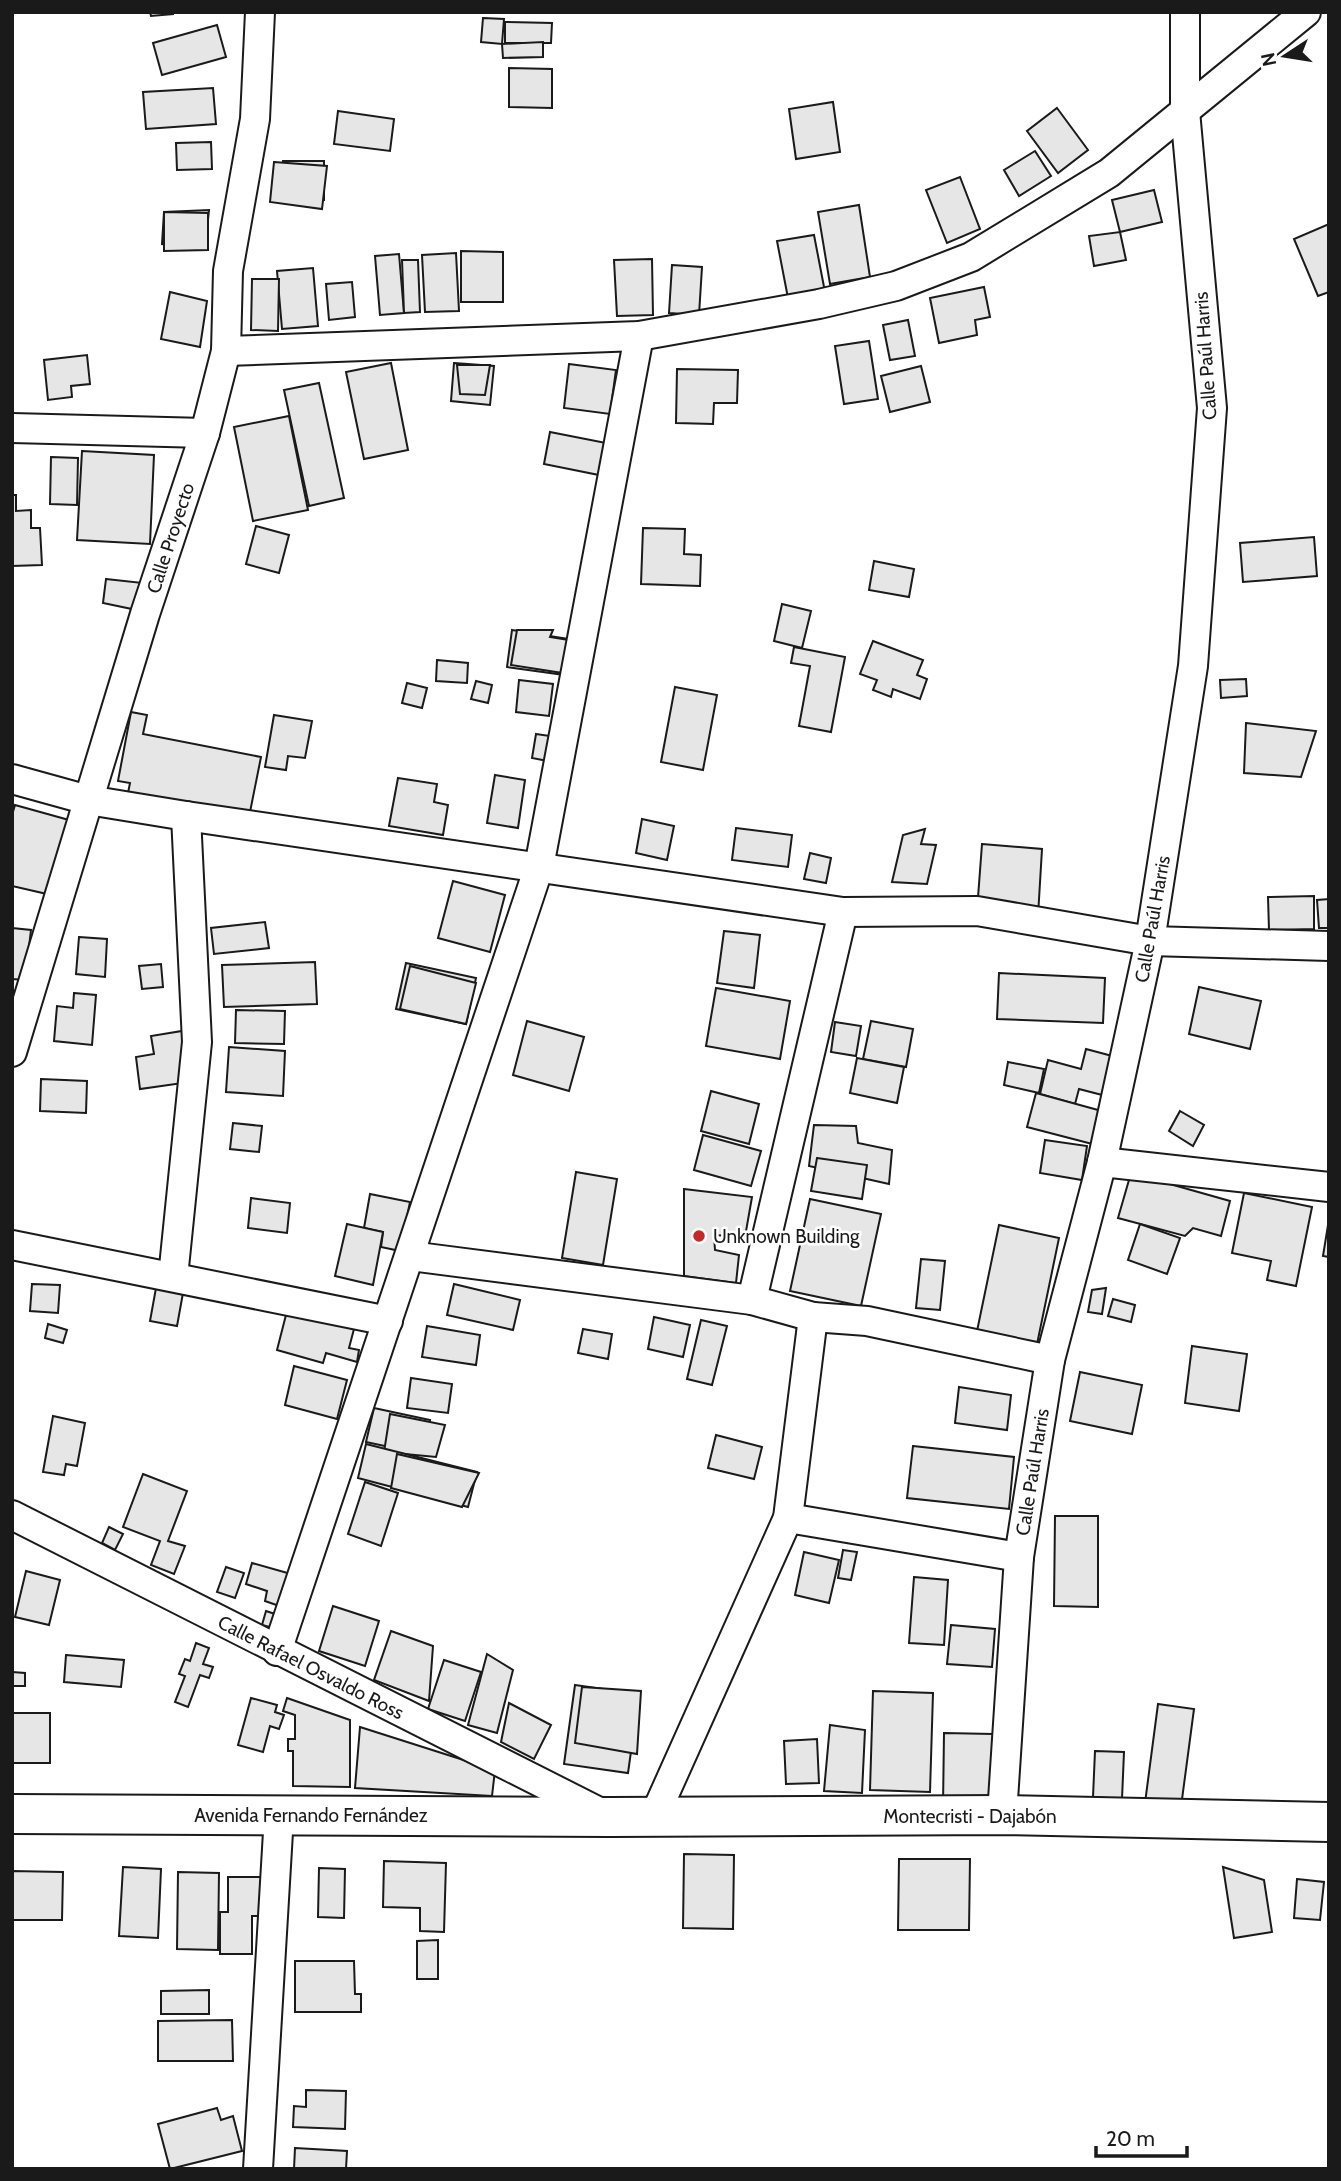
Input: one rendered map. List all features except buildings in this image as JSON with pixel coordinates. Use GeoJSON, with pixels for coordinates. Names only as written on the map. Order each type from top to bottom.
{"type":"FeatureCollection","features":[{"type":"Feature","properties":{"kind":"main road","name":"Avenida Fernando Fernández"},"geometry":{"type":"LineString","coordinates":[[12,1814],[610,1817]]}},
{"type":"Feature","properties":{"kind":"main road","name":"Montecristi - Dajabón"},"geometry":{"type":"LineString","coordinates":[[610,1817],[1002,1815],[1329,1822]]}},
{"type":"Feature","properties":{"kind":"street","name":"Calle Proyecto"},"geometry":{"type":"LineString","coordinates":[[12,1052],[145,614],[205,432],[226,351],[228,271],[255,119],[260,12]]}},
{"type":"Feature","properties":{"kind":"street","name":"Calle Paúl Harris"},"geometry":{"type":"LineString","coordinates":[[1002,1815],[1019,1557],[1050,1360],[1102,1162],[1150,941],[1193,666],[1212,408],[1185,111],[1185,12]]}},
{"type":"Feature","properties":{"kind":"street"},"geometry":{"type":"LineString","coordinates":[[226,351],[639,336],[819,304],[896,286],[971,257],[1109,173],[1306,12]]}},
{"type":"Feature","properties":{"kind":"street"},"geometry":{"type":"LineString","coordinates":[[277,1651],[539,867],[639,336]]}},
{"type":"Feature","properties":{"kind":"street"},"geometry":{"type":"LineString","coordinates":[[12,428],[205,432]]}},
{"type":"Feature","properties":{"kind":"street"},"geometry":{"type":"LineString","coordinates":[[12,779],[88,800],[186,816],[843,912],[977,911],[1150,941],[1329,946]]}},
{"type":"Feature","properties":{"kind":"street"},"geometry":{"type":"LineString","coordinates":[[173,1277],[197,1042],[186,816]]}},
{"type":"Feature","properties":{"kind":"street"},"geometry":{"type":"LineString","coordinates":[[752,1300],[843,912]]}},
{"type":"Feature","properties":{"kind":"street"},"geometry":{"type":"LineString","coordinates":[[1102,1162],[1329,1186]]}},
{"type":"Feature","properties":{"kind":"street"},"geometry":{"type":"LineString","coordinates":[[12,1245],[388,1321]]}},
{"type":"Feature","properties":{"kind":"street"},"geometry":{"type":"LineString","coordinates":[[410,1256],[752,1300],[813,1317],[867,1321],[1050,1360]]}},
{"type":"Feature","properties":{"kind":"street"},"geometry":{"type":"LineString","coordinates":[[654,1817],[788,1518],[813,1317]]}},
{"type":"Feature","properties":{"kind":"street","name":"Calle Rafael Osvaldo Ross"},"geometry":{"type":"LineString","coordinates":[[12,1516],[610,1817]]}},
{"type":"Feature","properties":{"kind":"street"},"geometry":{"type":"LineString","coordinates":[[788,1518],[1019,1557]]}},
{"type":"Feature","properties":{"kind":"street"},"geometry":{"type":"LineString","coordinates":[[257,2169],[279,1815]]}},
{"type":"Feature","properties":{"kind":"place","name":"Unknown Building"},"geometry":{"type":"Point","coordinates":[699,1236]}}]}
